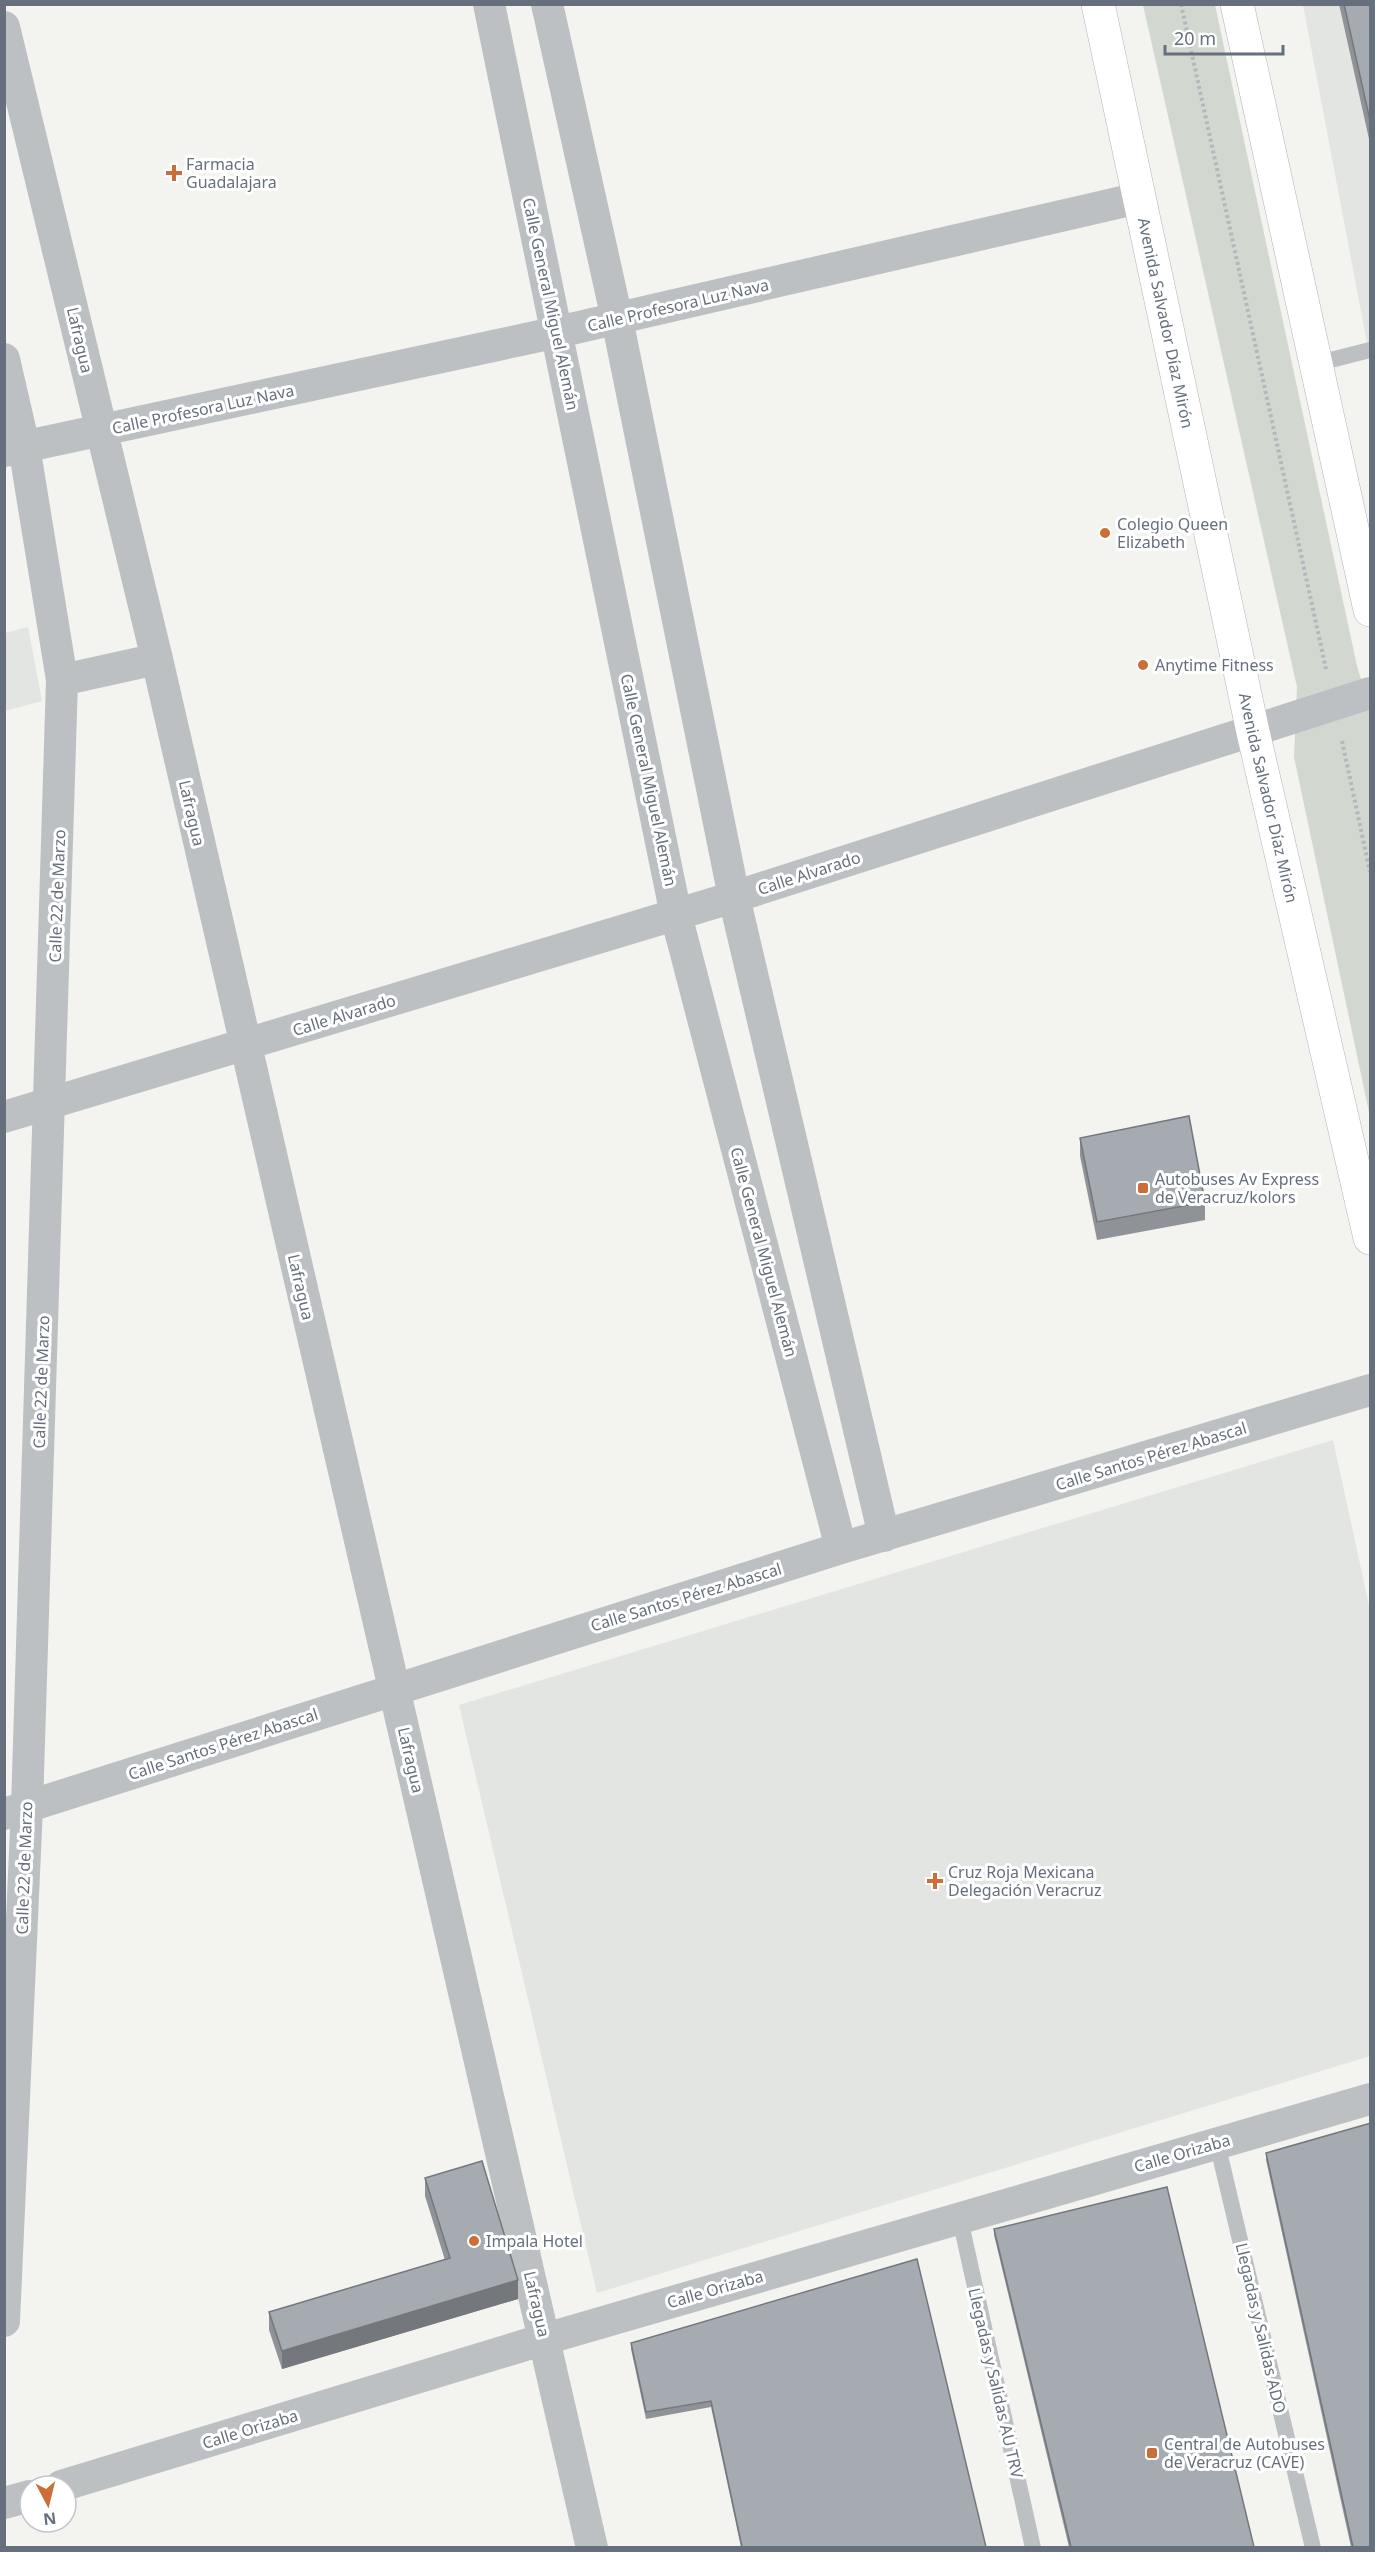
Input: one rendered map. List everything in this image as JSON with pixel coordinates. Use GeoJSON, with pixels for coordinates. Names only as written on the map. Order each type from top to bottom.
{"type":"FeatureCollection","features":[{"type":"Feature","properties":{"kind":"main road","name":"Avenida Salvador Díaz Mirón"},"geometry":{"type":"LineString","coordinates":[[1098,4],[1253,732],[1371,1238]]}},
{"type":"Feature","properties":{"kind":"main road"},"geometry":{"type":"LineString","coordinates":[[1237,4],[1371,610]]}},
{"type":"Feature","properties":{"kind":"street","name":"Calle General Miguel Alemán"},"geometry":{"type":"LineString","coordinates":[[489,4],[676,915],[841,1548]]}},
{"type":"Feature","properties":{"kind":"street"},"geometry":{"type":"LineString","coordinates":[[547,4],[617,319],[734,897],[884,1536]]}},
{"type":"Feature","properties":{"kind":"street","name":"Lafragua"},"geometry":{"type":"LineString","coordinates":[[4,27],[157,659],[244,1045],[592,2547]]}},
{"type":"Feature","properties":{"kind":"street","name":"Calle Profesora Luz Nava"},"geometry":{"type":"LineString","coordinates":[[14,449],[617,319],[1139,198]]}},
{"type":"Feature","properties":{"kind":"street"},"geometry":{"type":"LineString","coordinates":[[4,359],[14,449]]}},
{"type":"Feature","properties":{"kind":"street","name":"Calle 22 de Marzo"},"geometry":{"type":"LineString","coordinates":[[4,2320],[16,1810],[49,1105],[62,680],[14,449]]}},
{"type":"Feature","properties":{"kind":"street"},"geometry":{"type":"LineString","coordinates":[[62,680],[157,659]]}},
{"type":"Feature","properties":{"kind":"street","name":"Calle Alvarado"},"geometry":{"type":"LineString","coordinates":[[4,1117],[676,915],[1371,693]]}},
{"type":"Feature","properties":{"kind":"street","name":"Calle Santos Pérez Abascal"},"geometry":{"type":"LineString","coordinates":[[16,1810],[841,1548],[1371,1390]]}},
{"type":"Feature","properties":{"kind":"street","name":"Calle Orizaba"},"geometry":{"type":"LineString","coordinates":[[78,2481],[545,2339],[1371,2099]]}},
{"type":"Feature","properties":{"kind":"lane"},"geometry":{"type":"LineString","coordinates":[[1315,364],[1371,350]]}},
{"type":"Feature","properties":{"kind":"lane","name":"Llegadas y Salidas ADO"},"geometry":{"type":"LineString","coordinates":[[1217,2143],[1313,2547]]}},
{"type":"Feature","properties":{"kind":"lane","name":"Llegadas y Salidas AU TRV"},"geometry":{"type":"LineString","coordinates":[[960,2218],[1033,2547]]}},
{"type":"Feature","properties":{"kind":"path"},"geometry":{"type":"LineString","coordinates":[[1181,4],[1371,872]]}},
{"type":"Feature","properties":{"kind":"shaded area"},"geometry":{"type":"Polygon","coordinates":[[[1143,5],[1215,5],[1357,666],[1370,708],[1370,1117],[1294,757],[1297,687],[1143,5]]]}},
{"type":"Feature","properties":{"kind":"shaded area"},"geometry":{"type":"Polygon","coordinates":[[[1303,5],[1370,5],[1370,359],[1303,5]]]}},
{"type":"Feature","properties":{"kind":"shaded area"},"geometry":{"type":"Polygon","coordinates":[[[28,627],[42,701],[5,711],[5,633],[28,627]]]}},
{"type":"Feature","properties":{"kind":"shaded area","name":"Cruz Roja Mexicana Delegación Veracruz"},"geometry":{"type":"Polygon","coordinates":[[[1333,1440],[1370,1610],[1370,2056],[597,2293],[459,1705],[1333,1440]]]}},
{"type":"Feature","properties":{"kind":"building"},"geometry":{"type":"Polygon","coordinates":[[[1344,4],[1371,4],[1371,125],[1344,4]]]}},
{"type":"Feature","properties":{"kind":"building","name":"Autobuses Av Express de Veracruz/kolors"},"geometry":{"type":"Polygon","coordinates":[[[1189,1116],[1205,1202],[1097,1222],[1080,1138],[1189,1116]]]}},
{"type":"Feature","properties":{"kind":"building"},"geometry":{"type":"Polygon","coordinates":[[[1371,2123],[1371,2547],[1353,2547],[1266,2153],[1371,2123]]]}},
{"type":"Feature","properties":{"kind":"building"},"geometry":{"type":"Polygon","coordinates":[[[482,2161],[518,2280],[282,2351],[269,2312],[450,2258],[425,2178],[482,2161]]]}},
{"type":"Feature","properties":{"kind":"building"},"geometry":{"type":"Polygon","coordinates":[[[1167,2187],[1254,2547],[1071,2547],[994,2229],[1167,2187]]]}},
{"type":"Feature","properties":{"kind":"building"},"geometry":{"type":"Polygon","coordinates":[[[917,2259],[986,2547],[742,2547],[711,2401],[646,2412],[631,2343],[917,2259]]]}},
{"type":"Feature","properties":{"kind":"place","name":"Farmacia Guadalajara"},"geometry":{"type":"Point","coordinates":[174,173]}},
{"type":"Feature","properties":{"kind":"place","name":"Colegio Queen Elizabeth"},"geometry":{"type":"Point","coordinates":[1105,533]}},
{"type":"Feature","properties":{"kind":"place","name":"Anytime Fitness"},"geometry":{"type":"Point","coordinates":[1143,665]}},
{"type":"Feature","properties":{"kind":"place","name":"Autobuses Av Express de Veracruz/kolors"},"geometry":{"type":"Point","coordinates":[1143,1188]}},
{"type":"Feature","properties":{"kind":"place","name":"Cruz Roja Mexicana Delegación Veracruz"},"geometry":{"type":"Point","coordinates":[935,1881]}},
{"type":"Feature","properties":{"kind":"place","name":"Impala Hotel"},"geometry":{"type":"Point","coordinates":[474,2241]}},
{"type":"Feature","properties":{"kind":"place","name":"Central de Autobuses de Veracruz (CAVE)"},"geometry":{"type":"Point","coordinates":[1152,2453]}}]}
